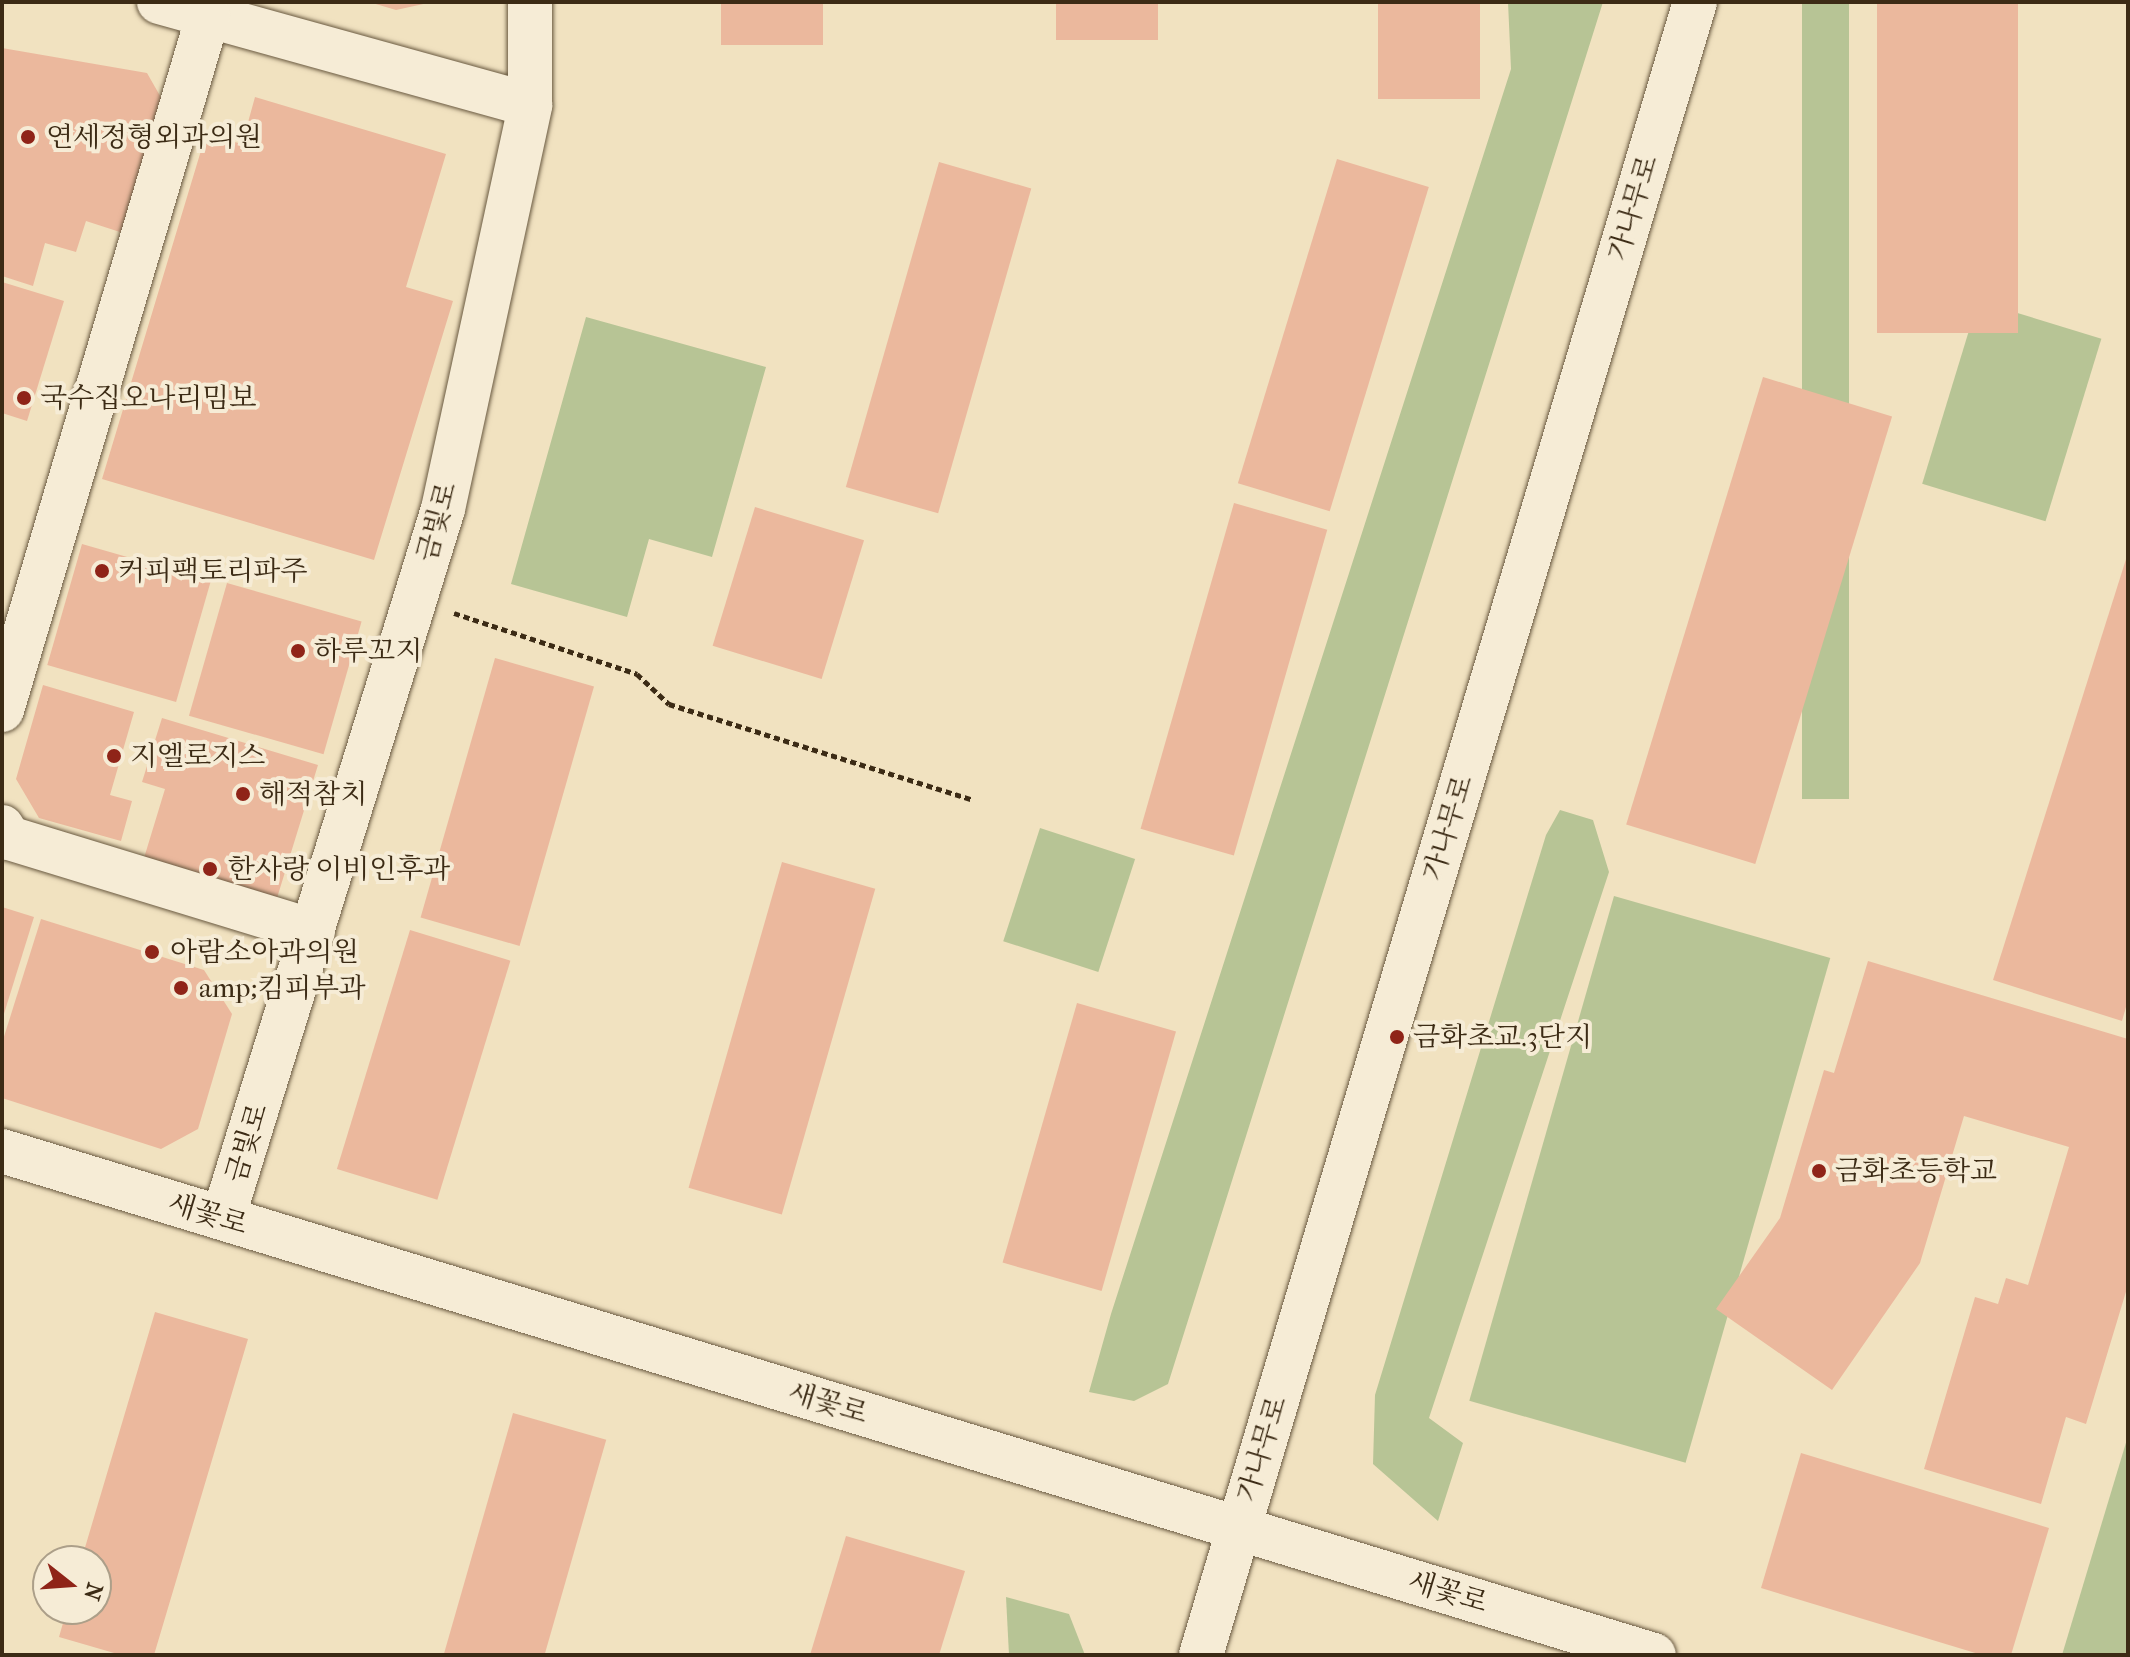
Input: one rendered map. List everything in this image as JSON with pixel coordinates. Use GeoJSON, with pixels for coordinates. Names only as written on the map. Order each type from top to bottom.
{"type":"FeatureCollection","features":[{"type":"Feature","properties":{"kind":"street"},"geometry":{"type":"LineString","coordinates":[[159,2],[530,105]]}},
{"type":"Feature","properties":{"kind":"street","name":"금빛로"},"geometry":{"type":"LineString","coordinates":[[223,1218],[443,509],[530,105],[530,2]]}},
{"type":"Feature","properties":{"kind":"street","name":"가나무로"},"geometry":{"type":"LineString","coordinates":[[1201,1655],[1695,2]]}},
{"type":"Feature","properties":{"kind":"street"},"geometry":{"type":"LineString","coordinates":[[2,710],[208,16]]}},
{"type":"Feature","properties":{"kind":"street"},"geometry":{"type":"LineString","coordinates":[[2,827],[9,838],[313,931]]}},
{"type":"Feature","properties":{"kind":"street","name":"새꽃로"},"geometry":{"type":"LineString","coordinates":[[2,1151],[1654,1655]]}},
{"type":"Feature","properties":{"kind":"path"},"geometry":{"type":"LineString","coordinates":[[415,600],[637,674],[669,704],[973,800]]}},
{"type":"Feature","properties":{"kind":"green space"},"geometry":{"type":"Polygon","coordinates":[[[1508,2],[1603,2],[1168,1384],[1134,1401],[1089,1392],[1111,1314],[1511,69],[1508,2]]]}},
{"type":"Feature","properties":{"kind":"green space"},"geometry":{"type":"Polygon","coordinates":[[[1802,2],[1849,2],[1849,799],[1802,799],[1802,2]]]}},
{"type":"Feature","properties":{"kind":"green space"},"geometry":{"type":"Polygon","coordinates":[[[1978,301],[2101,339],[2046,521],[1922,484],[1978,301]]]}},
{"type":"Feature","properties":{"kind":"green space"},"geometry":{"type":"Polygon","coordinates":[[[586,317],[766,367],[712,557],[649,539],[627,617],[511,584],[586,317]]]}},
{"type":"Feature","properties":{"kind":"green space"},"geometry":{"type":"Polygon","coordinates":[[[1560,810],[1593,820],[1609,872],[1429,1418],[1463,1443],[1438,1521],[1373,1464],[1375,1395],[1546,835],[1560,810]]]}},
{"type":"Feature","properties":{"kind":"green space"},"geometry":{"type":"Polygon","coordinates":[[[1040,828],[1135,859],[1098,972],[1003,941],[1040,828]]]}},
{"type":"Feature","properties":{"kind":"green space"},"geometry":{"type":"Polygon","coordinates":[[[1614,896],[1830,958],[1686,1463],[1469,1401],[1614,896]]]}},
{"type":"Feature","properties":{"kind":"green space"},"geometry":{"type":"Polygon","coordinates":[[[2128,1436],[2128,1655],[2062,1655],[2128,1436]]]}},
{"type":"Feature","properties":{"kind":"green space"},"geometry":{"type":"Polygon","coordinates":[[[1006,1597],[1069,1614],[1085,1655],[1009,1655],[1006,1597]]]}},
{"type":"Feature","properties":{"kind":"building"},"geometry":{"type":"Polygon","coordinates":[[[369,2],[427,2],[428,3],[396,10],[369,2]]]}},
{"type":"Feature","properties":{"kind":"building"},"geometry":{"type":"Polygon","coordinates":[[[721,2],[823,2],[823,45],[721,45],[721,2]]]}},
{"type":"Feature","properties":{"kind":"building"},"geometry":{"type":"Polygon","coordinates":[[[1056,2],[1158,2],[1158,40],[1056,40],[1056,2]]]}},
{"type":"Feature","properties":{"kind":"building"},"geometry":{"type":"Polygon","coordinates":[[[1378,2],[1480,2],[1480,99],[1378,99],[1378,2]]]}},
{"type":"Feature","properties":{"kind":"building"},"geometry":{"type":"Polygon","coordinates":[[[1877,2],[2018,2],[2018,333],[1877,333],[1877,2]]]}},
{"type":"Feature","properties":{"kind":"building"},"geometry":{"type":"Polygon","coordinates":[[[2,48],[147,73],[163,101],[123,233],[86,221],[76,252],[45,243],[33,286],[2,276],[2,48]]]}},
{"type":"Feature","properties":{"kind":"building"},"geometry":{"type":"Polygon","coordinates":[[[255,97],[446,154],[406,287],[453,301],[374,560],[102,479],[206,134],[242,144],[255,97]]]}},
{"type":"Feature","properties":{"kind":"building"},"geometry":{"type":"Polygon","coordinates":[[[1337,159],[1429,187],[1330,511],[1238,483],[1337,159]]]}},
{"type":"Feature","properties":{"kind":"building"},"geometry":{"type":"Polygon","coordinates":[[[939,162],[1031,188],[938,513],[846,487],[939,162]]]}},
{"type":"Feature","properties":{"kind":"building"},"geometry":{"type":"Polygon","coordinates":[[[2,282],[64,301],[27,421],[2,413],[2,282]]]}},
{"type":"Feature","properties":{"kind":"building"},"geometry":{"type":"Polygon","coordinates":[[[1763,377],[1892,416],[1755,864],[1626,825],[1763,377]]]}},
{"type":"Feature","properties":{"kind":"building"},"geometry":{"type":"Polygon","coordinates":[[[1234,503],[1327,530],[1234,856],[1141,829],[1234,503]]]}},
{"type":"Feature","properties":{"kind":"building"},"geometry":{"type":"Polygon","coordinates":[[[755,507],[864,540],[822,679],[713,646],[755,507]]]}},
{"type":"Feature","properties":{"kind":"building"},"geometry":{"type":"Polygon","coordinates":[[[82,544],[211,581],[176,702],[47,665],[82,544]]]}},
{"type":"Feature","properties":{"kind":"building"},"geometry":{"type":"Polygon","coordinates":[[[2127,556],[2128,1000],[2122,1021],[1993,980],[2127,556]]]}},
{"type":"Feature","properties":{"kind":"building"},"geometry":{"type":"Polygon","coordinates":[[[227,583],[362,622],[324,754],[189,716],[227,583]]]}},
{"type":"Feature","properties":{"kind":"building"},"geometry":{"type":"Polygon","coordinates":[[[495,658],[594,686],[520,946],[421,918],[495,658]]]}},
{"type":"Feature","properties":{"kind":"building"},"geometry":{"type":"Polygon","coordinates":[[[43,685],[134,712],[110,795],[132,801],[121,841],[39,818],[16,779],[43,685]]]}},
{"type":"Feature","properties":{"kind":"building"},"geometry":{"type":"Polygon","coordinates":[[[162,718],[318,765],[277,898],[144,858],[165,789],[142,782],[162,718]]]}},
{"type":"Feature","properties":{"kind":"building"},"geometry":{"type":"Polygon","coordinates":[[[782,862],[875,889],[782,1215],[689,1188],[782,862]]]}},
{"type":"Feature","properties":{"kind":"building"},"geometry":{"type":"Polygon","coordinates":[[[2,907],[34,917],[3,1017],[2,1017],[2,907]]]}},
{"type":"Feature","properties":{"kind":"building"},"geometry":{"type":"Polygon","coordinates":[[[41,919],[204,970],[232,1014],[198,1129],[161,1149],[2,1098],[2,1043],[41,919]]]}},
{"type":"Feature","properties":{"kind":"building"},"geometry":{"type":"Polygon","coordinates":[[[410,930],[510,961],[437,1200],[337,1169],[410,930]]]}},
{"type":"Feature","properties":{"kind":"building"},"geometry":{"type":"Polygon","coordinates":[[[1868,961],[2128,1039],[2128,1285],[2086,1424],[2066,1417],[2041,1504],[1924,1469],[1975,1297],[1998,1304],[2006,1278],[2028,1285],[2069,1147],[1964,1116],[1920,1263],[1832,1390],[1716,1309],[1780,1218],[1824,1070],[1834,1073],[1868,961]]]}},
{"type":"Feature","properties":{"kind":"building"},"geometry":{"type":"Polygon","coordinates":[[[1077,1003],[1176,1031],[1102,1291],[1003,1263],[1077,1003]]]}},
{"type":"Feature","properties":{"kind":"building"},"geometry":{"type":"Polygon","coordinates":[[[155,1312],[248,1339],[154,1655],[121,1655],[59,1637],[62,1625],[112,1625],[112,1545],[86,1545],[155,1312]]]}},
{"type":"Feature","properties":{"kind":"building"},"geometry":{"type":"Polygon","coordinates":[[[513,1413],[606,1440],[545,1655],[444,1655],[513,1413]]]}},
{"type":"Feature","properties":{"kind":"building"},"geometry":{"type":"Polygon","coordinates":[[[1801,1453],[2049,1528],[2011,1655],[1982,1655],[1761,1588],[1801,1453]]]}},
{"type":"Feature","properties":{"kind":"building"},"geometry":{"type":"Polygon","coordinates":[[[846,1536],[965,1571],[939,1655],[810,1655],[846,1536]]]}},
{"type":"Feature","properties":{"kind":"place","name":"연세정형외과의원"},"geometry":{"type":"Point","coordinates":[28,137]}},
{"type":"Feature","properties":{"kind":"place","name":"국수집오나리밈보"},"geometry":{"type":"Point","coordinates":[24,398]}},
{"type":"Feature","properties":{"kind":"place","name":"커피팩토리파주"},"geometry":{"type":"Point","coordinates":[102,571]}},
{"type":"Feature","properties":{"kind":"place","name":"하루꼬지"},"geometry":{"type":"Point","coordinates":[298,651]}},
{"type":"Feature","properties":{"kind":"place","name":"지엘로지스"},"geometry":{"type":"Point","coordinates":[114,756]}},
{"type":"Feature","properties":{"kind":"place","name":"해적참치"},"geometry":{"type":"Point","coordinates":[243,794]}},
{"type":"Feature","properties":{"kind":"place","name":"한사랑 이비인후과"},"geometry":{"type":"Point","coordinates":[210,869]}},
{"type":"Feature","properties":{"kind":"place","name":"아람소아과의원"},"geometry":{"type":"Point","coordinates":[152,952]}},
{"type":"Feature","properties":{"kind":"place","name":"amp;킴피부과"},"geometry":{"type":"Point","coordinates":[181,988]}},
{"type":"Feature","properties":{"kind":"place","name":"금화초교.3단지"},"geometry":{"type":"Point","coordinates":[1397,1037]}},
{"type":"Feature","properties":{"kind":"place","name":"금화초등학교"},"geometry":{"type":"Point","coordinates":[1819,1171]}}]}
